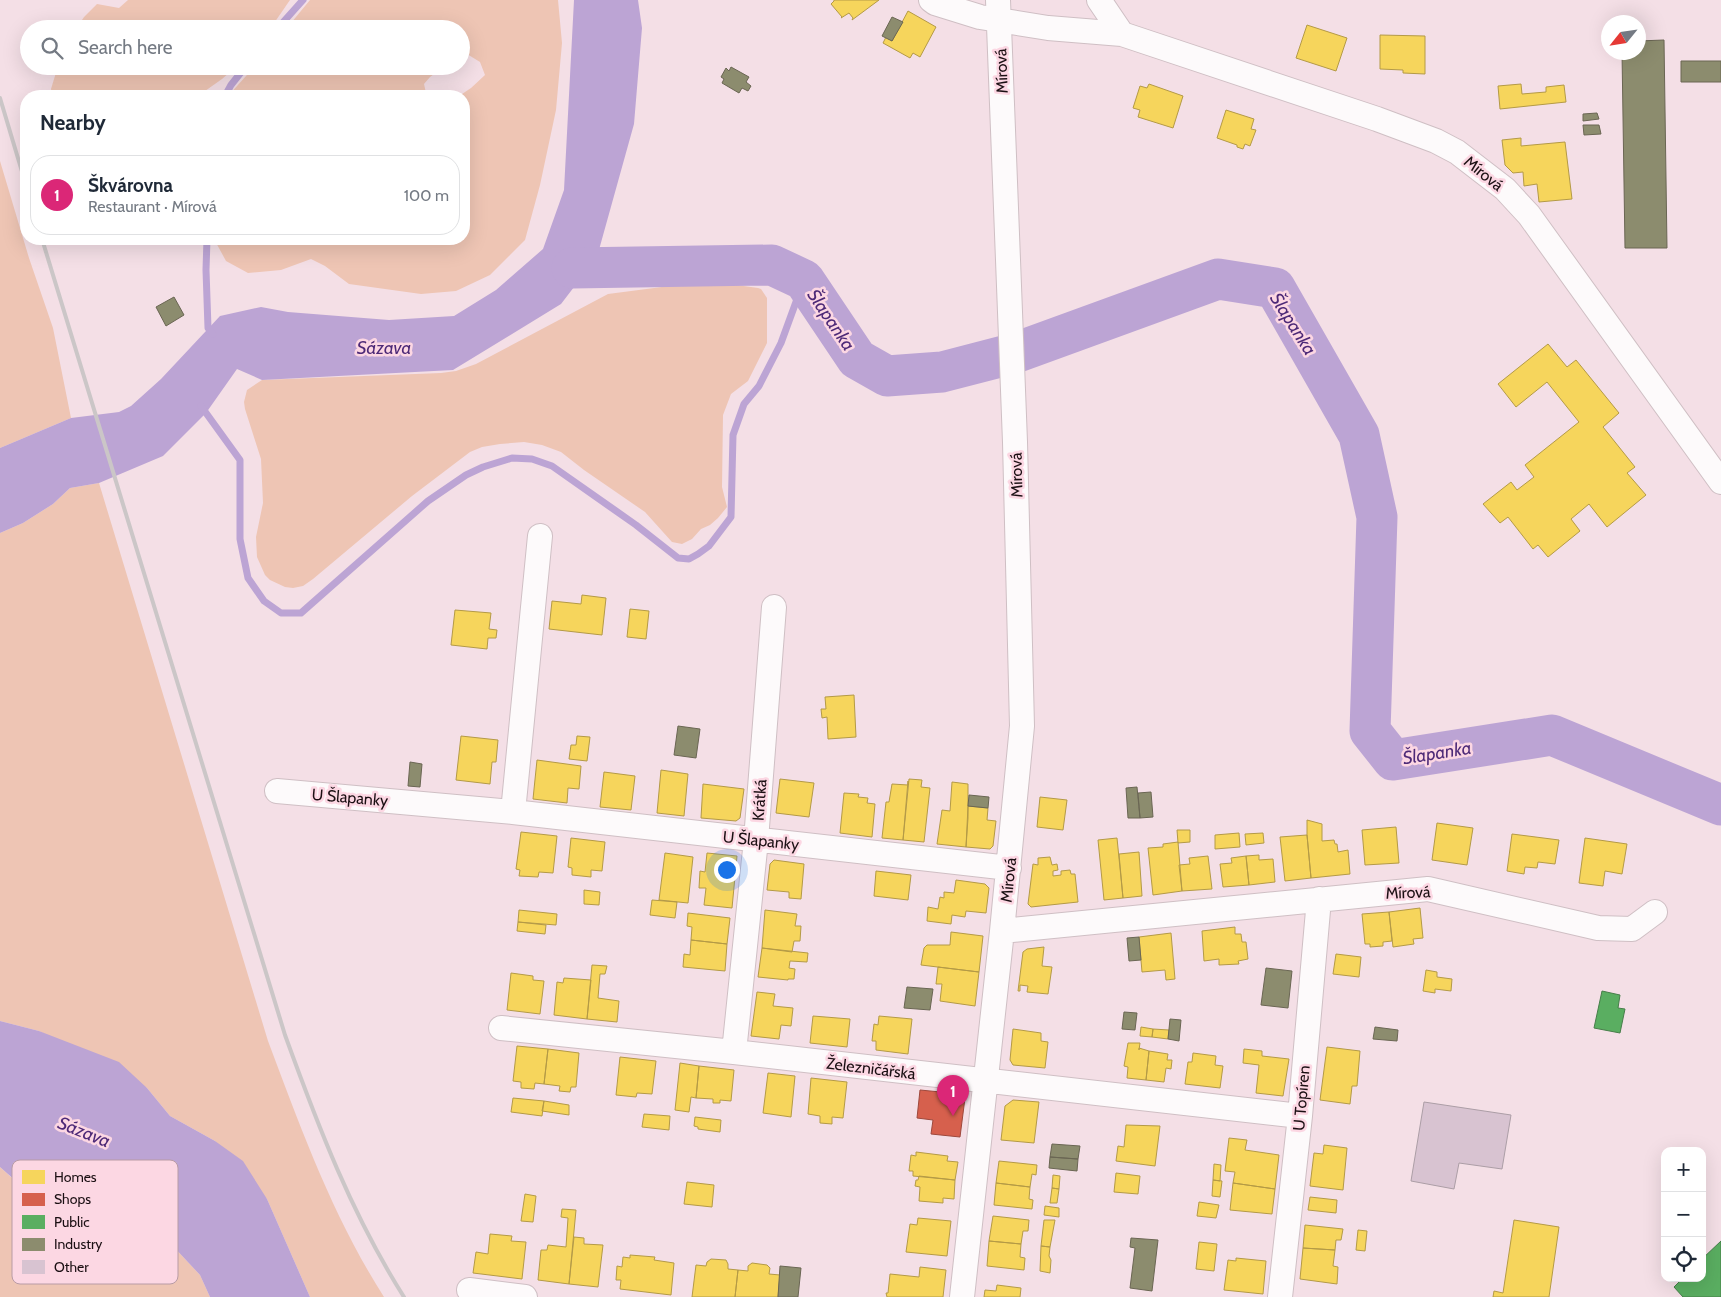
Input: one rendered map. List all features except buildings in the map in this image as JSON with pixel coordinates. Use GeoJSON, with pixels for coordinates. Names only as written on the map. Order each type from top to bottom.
{"type":"FeatureCollection","features":[{"type":"Feature","properties":{"kind":"street","name":"Mírová"},"geometry":{"type":"LineString","coordinates":[[931,0],[935,3],[980,16],[998,10],[1048,28],[1122,34],[1377,119],[1436,141],[1457,152],[1504,189],[1529,215],[1721,482]]}},
{"type":"Feature","properties":{"kind":"street"},"geometry":{"type":"LineString","coordinates":[[1099,0],[1122,34]]}},
{"type":"Feature","properties":{"kind":"street","name":"Mírová"},"geometry":{"type":"LineString","coordinates":[[962,1297],[1009,868],[1022,726],[1015,442],[998,10]]}},
{"type":"Feature","properties":{"kind":"street"},"geometry":{"type":"LineString","coordinates":[[513,812],[540,536]]}},
{"type":"Feature","properties":{"kind":"street","name":"Krátká"},"geometry":{"type":"LineString","coordinates":[[734,1052],[756,840],[774,607]]}},
{"type":"Feature","properties":{"kind":"street","name":"U Šlapanky"},"geometry":{"type":"LineString","coordinates":[[277,791],[513,812],[1009,868]]}},
{"type":"Feature","properties":{"kind":"street","name":"Mírová"},"geometry":{"type":"LineString","coordinates":[[1002,931],[1428,889],[1598,928],[1632,929],[1655,912]]}},
{"type":"Feature","properties":{"kind":"street","name":"U Topíren"},"geometry":{"type":"LineString","coordinates":[[1280,1297],[1300,1116],[1319,899]]}},
{"type":"Feature","properties":{"kind":"street","name":"Železničářská"},"geometry":{"type":"LineString","coordinates":[[501,1028],[734,1052],[1300,1116]]}},
{"type":"Feature","properties":{"kind":"street"},"geometry":{"type":"LineString","coordinates":[[469,1290],[525,1297]]}},
{"type":"Feature","properties":{"kind":"shaded area"},"geometry":{"type":"Polygon","coordinates":[[[128,0],[290,0],[276,20],[82,20],[97,4],[119,8],[128,0]]]}},
{"type":"Feature","properties":{"kind":"shaded area"},"geometry":{"type":"Polygon","coordinates":[[[310,0],[558,0],[562,43],[556,110],[540,185],[525,240],[490,275],[456,291],[421,294],[349,284],[325,266],[311,259],[281,270],[248,273],[226,261],[217,245],[470,245],[470,90],[468,90],[485,75],[480,62],[470,56],[470,20],[293,20],[310,0]]]}},
{"type":"Feature","properties":{"kind":"shaded area"},"geometry":{"type":"Polygon","coordinates":[[[55,75],[227,75],[206,90],[51,89],[55,75]]]}},
{"type":"Feature","properties":{"kind":"shaded area"},"geometry":{"type":"Polygon","coordinates":[[[247,75],[433,75],[424,84],[425,90],[233,90],[247,75]]]}},
{"type":"Feature","properties":{"kind":"shaded area"},"geometry":{"type":"Polygon","coordinates":[[[0,161],[20,228],[20,245],[25,245],[53,328],[71,418],[0,448],[0,161]]]}},
{"type":"Feature","properties":{"kind":"shaded area"},"geometry":{"type":"Polygon","coordinates":[[[708,281],[761,289],[767,298],[767,343],[748,381],[731,394],[723,415],[722,487],[727,507],[718,518],[710,525],[701,529],[692,539],[682,544],[672,542],[645,512],[561,452],[542,445],[524,442],[500,444],[482,447],[470,452],[412,496],[303,586],[285,587],[270,580],[265,575],[257,557],[256,537],[263,503],[261,459],[244,402],[247,390],[262,380],[456,371],[476,364],[608,294],[708,281]]]}},
{"type":"Feature","properties":{"kind":"shaded area"},"geometry":{"type":"Polygon","coordinates":[[[99,483],[268,1041],[319,1172],[349,1236],[384,1297],[310,1297],[267,1199],[215,1141],[170,1116],[147,1088],[39,1031],[0,1021],[0,533],[23,523],[53,504],[70,488],[99,483]]]}},
{"type":"Feature","properties":{"kind":"shaded area"},"geometry":{"type":"Polygon","coordinates":[[[0,1167],[12,1178],[12,1284],[178,1284],[178,1251],[200,1275],[210,1297],[0,1297],[0,1167]]]}},
{"type":"Feature","properties":{"kind":"water","name":"Sázava"},"geometry":{"type":"Polygon","coordinates":[[[574,0],[638,0],[642,28],[634,124],[597,257],[561,304],[453,370],[262,380],[237,369],[206,413],[163,456],[99,483],[70,488],[53,504],[23,523],[0,533],[0,448],[71,418],[119,412],[131,406],[161,379],[220,316],[261,307],[288,312],[389,320],[454,316],[496,290],[543,249],[564,190],[574,0]]]}},
{"type":"Feature","properties":{"kind":"water","name":"Sázava"},"geometry":{"type":"Polygon","coordinates":[[[0,1021],[39,1031],[119,1062],[147,1088],[170,1116],[215,1141],[243,1161],[267,1199],[310,1297],[210,1297],[200,1275],[178,1251],[178,1160],[12,1160],[12,1178],[0,1167],[0,1021]]]}},
{"type":"Feature","properties":{"kind":"waterway"},"geometry":{"type":"LineString","coordinates":[[285,20],[303,0]]}},
{"type":"Feature","properties":{"kind":"waterway"},"geometry":{"type":"LineString","coordinates":[[228,90],[239,75]]}},
{"type":"Feature","properties":{"kind":"waterway"},"geometry":{"type":"LineString","coordinates":[[207,245],[208,328],[213,334]]}},
{"type":"Feature","properties":{"kind":"waterway","name":"Šlapanka"},"geometry":{"type":"LineString","coordinates":[[572,268],[772,265],[804,280],[857,359],[887,376],[942,372],[1015,353],[1218,279],[1275,288],[1359,435],[1377,517],[1370,731],[1393,760],[1552,735],[1721,805]]}},
{"type":"Feature","properties":{"kind":"waterway"},"geometry":{"type":"LineString","coordinates":[[201,406],[240,460],[240,539],[248,578],[264,601],[281,613],[301,613],[428,501],[466,475],[483,467],[512,458],[532,459],[552,466],[636,525],[678,558],[689,559],[709,546],[731,517],[733,435],[744,404],[759,386],[781,343],[804,280]]}},
{"type":"Feature","properties":{"kind":"railway"},"geometry":{"type":"LineString","coordinates":[[0,98],[20,165]]}},
{"type":"Feature","properties":{"kind":"railway"},"geometry":{"type":"LineString","coordinates":[[44,245],[285,1035],[337,1169],[368,1234],[404,1297]]}},
{"type":"Feature","properties":{"kind":"place","name":"Škvárovna"},"geometry":{"type":"Point","coordinates":[953,1116]}}]}
